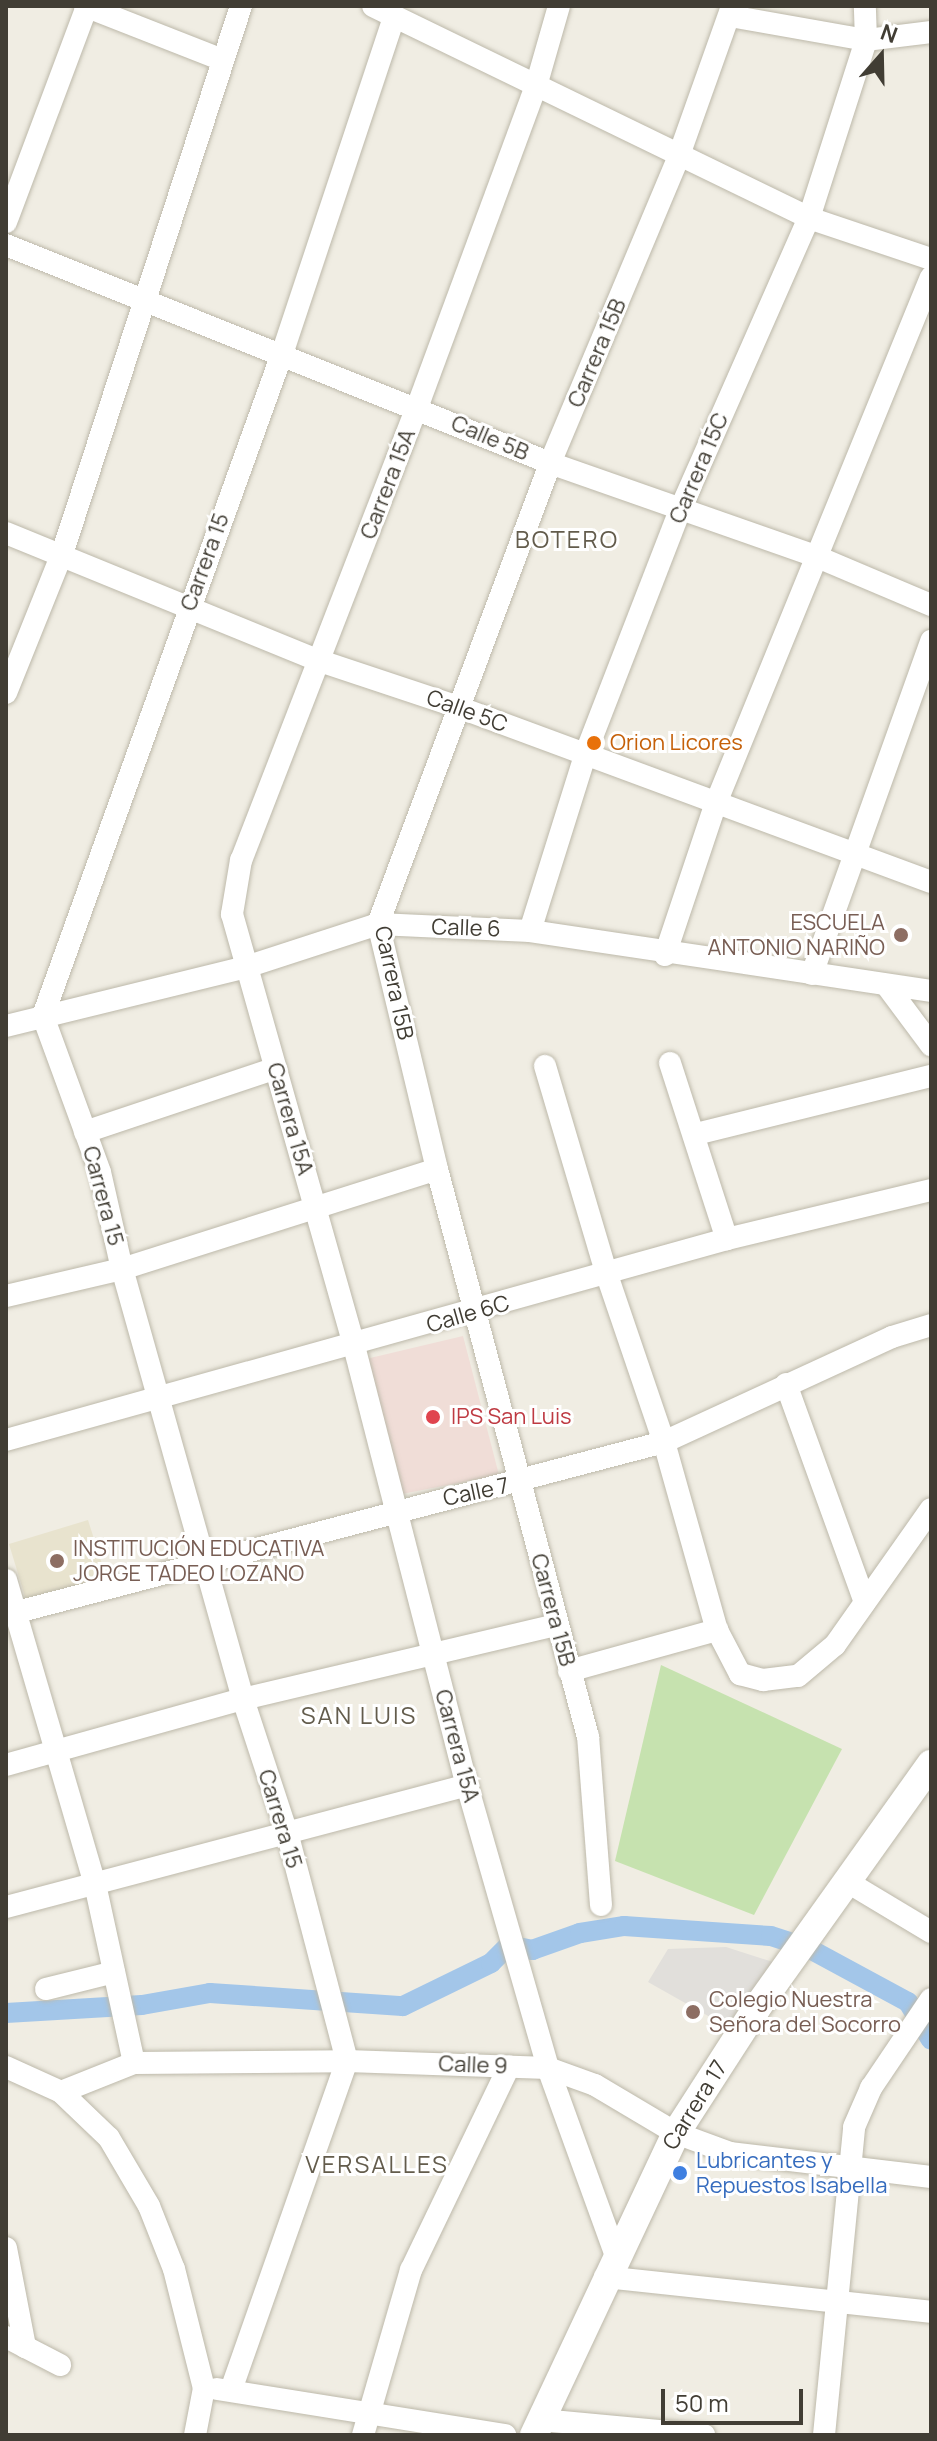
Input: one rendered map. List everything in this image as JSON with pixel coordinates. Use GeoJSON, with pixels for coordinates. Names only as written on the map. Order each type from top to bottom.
{"type":"FeatureCollection","features":[{"type":"Feature","properties":{"kind":"street"},"geometry":{"type":"LineString","coordinates":[[6,222],[86,6],[220,59]]}},
{"type":"Feature","properties":{"kind":"street"},"geometry":{"type":"LineString","coordinates":[[8,679],[62,554],[146,300],[220,59],[241,6]]}},
{"type":"Feature","properties":{"kind":"street"},"geometry":{"type":"LineString","coordinates":[[373,6],[678,158],[809,218],[931,259]]}},
{"type":"Feature","properties":{"kind":"street","name":"Carrera 15A"},"geometry":{"type":"LineString","coordinates":[[559,6],[536,86],[417,407],[241,860],[232,914],[354,1346],[467,1785],[548,2068],[610,2265]]}},
{"type":"Feature","properties":{"kind":"street","name":"Carrera 15C"},"geometry":{"type":"LineString","coordinates":[[530,931],[585,755],[680,510],[809,218],[866,40],[865,6]]}},
{"type":"Feature","properties":{"kind":"street"},"geometry":{"type":"LineString","coordinates":[[731,11],[866,40],[931,32]]}},
{"type":"Feature","properties":{"kind":"street","name":"Carrera 15B"},"geometry":{"type":"LineString","coordinates":[[601,1905],[588,1737],[437,1169],[378,924],[550,463],[678,158],[731,11]]}},
{"type":"Feature","properties":{"kind":"street","name":"Carrera 15"},"geometry":{"type":"LineString","coordinates":[[347,2061],[325,1988],[287,1833],[243,1699],[122,1269],[100,1172],[43,1016],[189,604],[282,354],[394,17]]}},
{"type":"Feature","properties":{"kind":"street","name":"Calle 5B"},"geometry":{"type":"LineString","coordinates":[[6,245],[417,407],[550,463],[815,556],[931,605]]}},
{"type":"Feature","properties":{"kind":"street"},"geometry":{"type":"LineString","coordinates":[[665,955],[716,803],[931,277]]}},
{"type":"Feature","properties":{"kind":"street","name":"Calle 5C"},"geometry":{"type":"LineString","coordinates":[[6,533],[189,604],[320,661],[458,707],[931,882]]}},
{"type":"Feature","properties":{"kind":"street"},"geometry":{"type":"LineString","coordinates":[[812,974],[931,641]]}},
{"type":"Feature","properties":{"kind":"street","name":"Calle 6"},"geometry":{"type":"LineString","coordinates":[[6,1026],[246,967],[378,924],[530,931],[665,955],[931,991]]}},
{"type":"Feature","properties":{"kind":"street"},"geometry":{"type":"LineString","coordinates":[[887,986],[931,1045]]}},
{"type":"Feature","properties":{"kind":"street"},"geometry":{"type":"LineString","coordinates":[[670,1063],[696,1134],[727,1239]]}},
{"type":"Feature","properties":{"kind":"street"},"geometry":{"type":"LineString","coordinates":[[545,1066],[607,1275],[664,1442],[717,1630],[740,1674],[763,1680],[798,1676],[835,1645],[931,1509]]}},
{"type":"Feature","properties":{"kind":"street"},"geometry":{"type":"LineString","coordinates":[[85,1132],[276,1068]]}},
{"type":"Feature","properties":{"kind":"street"},"geometry":{"type":"LineString","coordinates":[[696,1134],[931,1076]]}},
{"type":"Feature","properties":{"kind":"street"},"geometry":{"type":"LineString","coordinates":[[6,1296],[122,1269],[437,1169]]}},
{"type":"Feature","properties":{"kind":"street","name":"Calle 6C"},"geometry":{"type":"LineString","coordinates":[[6,1440],[475,1313],[727,1239],[931,1190]]}},
{"type":"Feature","properties":{"kind":"street","name":"Calle 7"},"geometry":{"type":"LineString","coordinates":[[11,1614],[397,1509],[520,1483],[664,1442],[892,1337],[931,1325]]}},
{"type":"Feature","properties":{"kind":"street"},"geometry":{"type":"LineString","coordinates":[[786,1384],[865,1602]]}},
{"type":"Feature","properties":{"kind":"street"},"geometry":{"type":"LineString","coordinates":[[6,1580],[11,1614],[95,1884],[134,2063]]}},
{"type":"Feature","properties":{"kind":"street"},"geometry":{"type":"LineString","coordinates":[[6,1765],[243,1699],[557,1625]]}},
{"type":"Feature","properties":{"kind":"street"},"geometry":{"type":"LineString","coordinates":[[569,1671],[717,1630]]}},
{"type":"Feature","properties":{"kind":"street","name":"Carrera 17"},"geometry":{"type":"LineString","coordinates":[[537,2427],[610,2265],[676,2133],[815,1924],[931,1764]]}},
{"type":"Feature","properties":{"kind":"street"},"geometry":{"type":"LineString","coordinates":[[6,1907],[467,1785]]}},
{"type":"Feature","properties":{"kind":"street"},"geometry":{"type":"LineString","coordinates":[[846,1881],[931,1932]]}},
{"type":"Feature","properties":{"kind":"street"},"geometry":{"type":"LineString","coordinates":[[46,1989],[114,1972]]}},
{"type":"Feature","properties":{"kind":"street"},"geometry":{"type":"LineString","coordinates":[[824,2435],[840,2305],[848,2166],[854,2127],[871,2088],[929,2002]]}},
{"type":"Feature","properties":{"kind":"street"},"geometry":{"type":"LineString","coordinates":[[231,2390],[347,2061]]}},
{"type":"Feature","properties":{"kind":"street","name":"Calle 9"},"geometry":{"type":"LineString","coordinates":[[61,2092],[134,2063],[347,2061],[548,2068],[595,2085],[676,2133],[730,2153],[931,2177]]}},
{"type":"Feature","properties":{"kind":"street"},"geometry":{"type":"LineString","coordinates":[[363,2435],[411,2270],[509,2066]]}},
{"type":"Feature","properties":{"kind":"street"},"geometry":{"type":"LineString","coordinates":[[6,2067],[61,2092],[109,2138],[149,2206],[174,2269],[204,2388],[196,2434]]}},
{"type":"Feature","properties":{"kind":"street"},"geometry":{"type":"LineString","coordinates":[[6,2248],[16,2342],[60,2365]]}},
{"type":"Feature","properties":{"kind":"street"},"geometry":{"type":"LineString","coordinates":[[610,2265],[840,2305],[931,2312]]}},
{"type":"Feature","properties":{"kind":"street"},"geometry":{"type":"LineString","coordinates":[[204,2388],[368,2411],[505,2435]]}},
{"type":"Feature","properties":{"kind":"street"},"geometry":{"type":"LineString","coordinates":[[537,2427],[704,2435]]}},
{"type":"Feature","properties":{"kind":"shaded area","name":"IPS San Luis"},"geometry":{"type":"Polygon","coordinates":[[[463,1336],[499,1475],[402,1494],[366,1359],[463,1336]]]}},
{"type":"Feature","properties":{"kind":"shaded area","name":"INSTITUCIÓN EDUCATIVA JORGE TADEO LOZANO"},"geometry":{"type":"Polygon","coordinates":[[[88,1520],[106,1577],[26,1600],[9,1544],[88,1520]]]}},
{"type":"Feature","properties":{"kind":"shaded area"},"geometry":{"type":"Polygon","coordinates":[[[726,1947],[773,1962],[733,2030],[648,1982],[668,1949],[726,1947]]]}},
{"type":"Feature","properties":{"kind":"green space"},"geometry":{"type":"Polygon","coordinates":[[[661,1665],[842,1749],[754,1915],[615,1861],[661,1665]]]}},
{"type":"Feature","properties":{"kind":"waterway"},"geometry":{"type":"LineString","coordinates":[[6,2013],[142,2005],[210,1993],[403,2006],[491,1963],[509,1945],[532,1950],[580,1933],[624,1926],[771,1936],[808,1948],[908,2002],[931,2040]]}},
{"type":"Feature","properties":{"kind":"place","name":"Orion Licores"},"geometry":{"type":"Point","coordinates":[594,743]}},
{"type":"Feature","properties":{"kind":"place","name":"ESCUELA ANTONIO NARIÑO"},"geometry":{"type":"Point","coordinates":[901,935]}},
{"type":"Feature","properties":{"kind":"place","name":"IPS San Luis"},"geometry":{"type":"Point","coordinates":[433,1417]}},
{"type":"Feature","properties":{"kind":"place","name":"INSTITUCIÓN EDUCATIVA JORGE TADEO LOZANO"},"geometry":{"type":"Point","coordinates":[57,1561]}},
{"type":"Feature","properties":{"kind":"place","name":"Colegio Nuestra Señora del Socorro"},"geometry":{"type":"Point","coordinates":[693,2012]}},
{"type":"Feature","properties":{"kind":"place","name":"Lubricantes y Repuestos Isabella"},"geometry":{"type":"Point","coordinates":[680,2173]}},
{"type":"Feature","properties":{"kind":"district","name":"BOTERO"},"geometry":{"type":"Point","coordinates":[567,539]}},
{"type":"Feature","properties":{"kind":"district","name":"SAN LUIS"},"geometry":{"type":"Point","coordinates":[359,1715]}},
{"type":"Feature","properties":{"kind":"district","name":"VERSALLES"},"geometry":{"type":"Point","coordinates":[377,2164]}}]}
